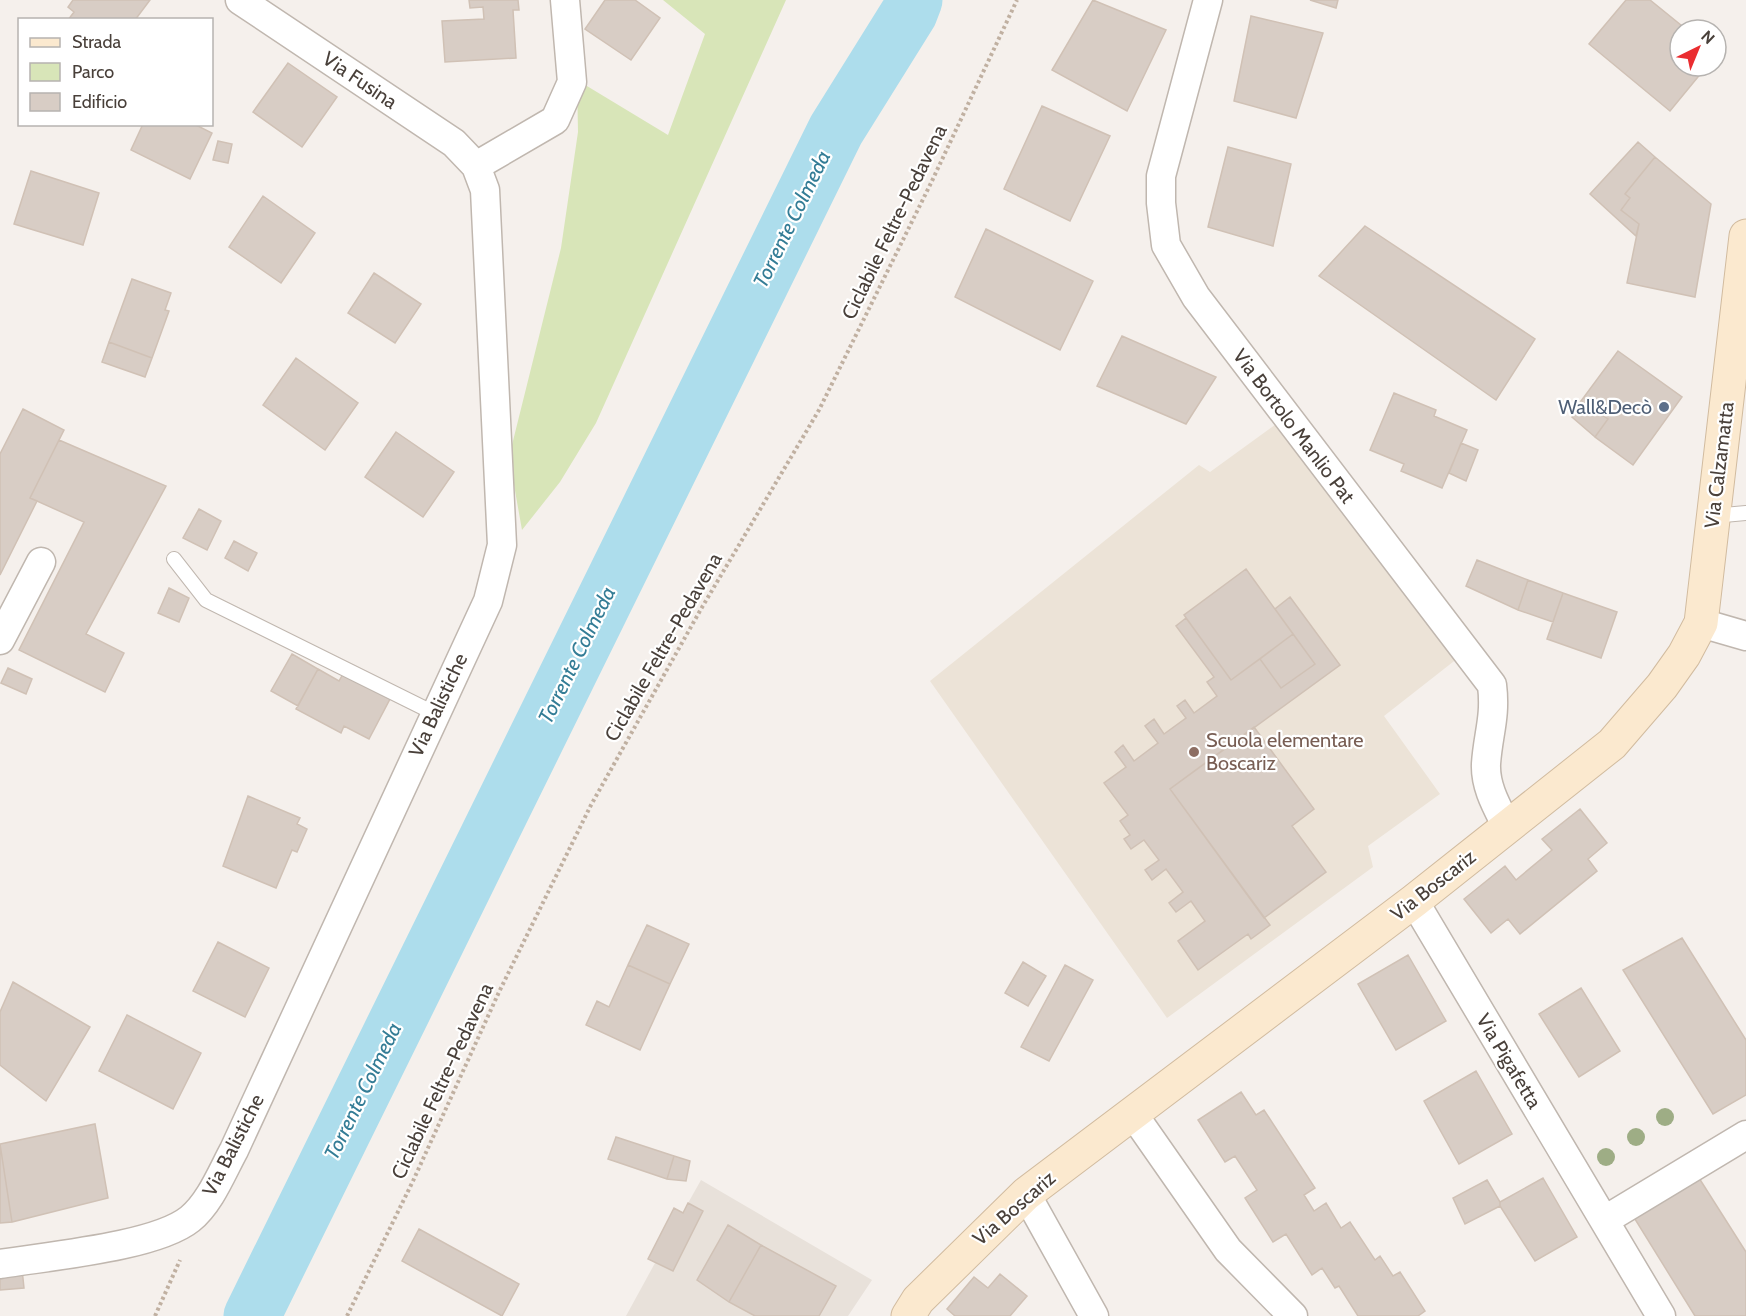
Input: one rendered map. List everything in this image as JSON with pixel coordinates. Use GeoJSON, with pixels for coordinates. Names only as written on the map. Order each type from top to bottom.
{"type":"FeatureCollection","features":[{"type":"Feature","properties":{"kind":"street","name":"Via Fusina"},"geometry":{"type":"LineString","coordinates":[[240,0],[454,143],[476,166]]}},
{"type":"Feature","properties":{"kind":"street"},"geometry":{"type":"LineString","coordinates":[[476,166],[555,120],[572,82],[565,0]]}},
{"type":"Feature","properties":{"kind":"street","name":"Via Bortolo Manlio Pat"},"geometry":{"type":"LineString","coordinates":[[1208,0],[1161,176],[1161,203],[1166,245],[1196,297],[1492,685],[1495,708],[1486,766],[1491,795],[1507,826]]}},
{"type":"Feature","properties":{"kind":"street","name":"Via Balistiche"},"geometry":{"type":"LineString","coordinates":[[0,1264],[156,1238],[191,1219],[210,1194],[234,1150],[434,713],[488,601],[502,545],[485,190],[476,166]]}},
{"type":"Feature","properties":{"kind":"street","name":"Via Calzamatta"},"geometry":{"type":"LineString","coordinates":[[1701,623],[1746,236]]}},
{"type":"Feature","properties":{"kind":"street"},"geometry":{"type":"LineString","coordinates":[[0,640],[41,562]]}},
{"type":"Feature","properties":{"kind":"street"},"geometry":{"type":"LineString","coordinates":[[1701,623],[1746,636]]}},
{"type":"Feature","properties":{"kind":"street","name":"Via Boscariz"},"geometry":{"type":"LineString","coordinates":[[908,1316],[918,1300],[1026,1194],[1414,902],[1612,744],[1662,686],[1684,655],[1701,623]]}},
{"type":"Feature","properties":{"kind":"street","name":"Via Pigafetta"},"geometry":{"type":"LineString","coordinates":[[1414,902],[1661,1316]]}},
{"type":"Feature","properties":{"kind":"street"},"geometry":{"type":"LineString","coordinates":[[1133,1114],[1228,1250],[1293,1316]]}},
{"type":"Feature","properties":{"kind":"street"},"geometry":{"type":"LineString","coordinates":[[1605,1220],[1746,1135]]}},
{"type":"Feature","properties":{"kind":"street"},"geometry":{"type":"LineString","coordinates":[[1026,1194],[1094,1316]]}},
{"type":"Feature","properties":{"kind":"lane"},"geometry":{"type":"LineString","coordinates":[[1713,516],[1746,513]]}},
{"type":"Feature","properties":{"kind":"lane"},"geometry":{"type":"LineString","coordinates":[[174,559],[206,600],[434,713]]}},
{"type":"Feature","properties":{"kind":"path","name":"Ciclabile Feltre-Pedavena"},"geometry":{"type":"LineString","coordinates":[[347,1316],[413,1181],[499,992],[591,805],[701,609],[819,410],[931,183],[1017,0]]}},
{"type":"Feature","properties":{"kind":"path"},"geometry":{"type":"LineString","coordinates":[[155,1316],[177,1269],[191,1219]]}},
{"type":"Feature","properties":{"kind":"shaded area","name":"Scuola elementare Boscariz"},"geometry":{"type":"Polygon","coordinates":[[[1279,422],[1458,658],[1384,716],[1440,794],[1368,846],[1373,867],[1167,1018],[930,681],[1199,465],[1210,472],[1279,422]]]}},
{"type":"Feature","properties":{"kind":"shaded area"},"geometry":{"type":"Polygon","coordinates":[[[701,1180],[872,1280],[848,1316],[626,1316],[655,1263],[648,1259],[674,1208],[683,1212],[701,1180]]]}},
{"type":"Feature","properties":{"kind":"green space"},"geometry":{"type":"Polygon","coordinates":[[[663,0],[786,0],[596,423],[560,482],[522,530],[509,457],[561,248],[578,132],[577,80],[668,135],[705,34],[663,0]]]}},
{"type":"Feature","properties":{"kind":"building"},"geometry":{"type":"Polygon","coordinates":[[[73,0],[150,0],[136,18],[70,18],[74,12],[68,7],[73,0]]]}},
{"type":"Feature","properties":{"kind":"building"},"geometry":{"type":"Polygon","coordinates":[[[469,0],[518,0],[519,10],[513,10],[516,58],[445,62],[442,21],[484,19],[483,7],[470,8],[469,0]]]}},
{"type":"Feature","properties":{"kind":"building"},"geometry":{"type":"Polygon","coordinates":[[[605,0],[635,0],[660,18],[631,60],[585,29],[605,0]]]}},
{"type":"Feature","properties":{"kind":"building"},"geometry":{"type":"Polygon","coordinates":[[[1093,0],[1166,30],[1127,111],[1052,70],[1093,0]]]}},
{"type":"Feature","properties":{"kind":"building"},"geometry":{"type":"Polygon","coordinates":[[[1310,0],[1338,0],[1336,8],[1310,0]]]}},
{"type":"Feature","properties":{"kind":"building"},"geometry":{"type":"Polygon","coordinates":[[[1626,0],[1650,0],[1672,18],[1668,18],[1668,78],[1697,78],[1670,111],[1589,44],[1626,0]]]}},
{"type":"Feature","properties":{"kind":"building"},"geometry":{"type":"Polygon","coordinates":[[[1251,16],[1323,33],[1296,118],[1234,101],[1251,16]]]}},
{"type":"Feature","properties":{"kind":"building"},"geometry":{"type":"Polygon","coordinates":[[[288,63],[337,97],[302,147],[253,112],[288,63]]]}},
{"type":"Feature","properties":{"kind":"building"},"geometry":{"type":"Polygon","coordinates":[[[1042,106],[1110,136],[1070,221],[1004,189],[1042,106]]]}},
{"type":"Feature","properties":{"kind":"building"},"geometry":{"type":"Polygon","coordinates":[[[142,126],[198,126],[212,133],[190,179],[131,150],[142,126]]]}},
{"type":"Feature","properties":{"kind":"building"},"geometry":{"type":"Polygon","coordinates":[[[218,141],[232,144],[228,163],[213,160],[218,141]]]}},
{"type":"Feature","properties":{"kind":"building"},"geometry":{"type":"Polygon","coordinates":[[[1638,142],[1655,157],[1625,194],[1630,198],[1621,210],[1639,224],[1636,236],[1590,194],[1638,142]]]}},
{"type":"Feature","properties":{"kind":"building"},"geometry":{"type":"Polygon","coordinates":[[[1228,147],[1291,164],[1273,246],[1208,227],[1228,147]]]}},
{"type":"Feature","properties":{"kind":"building"},"geometry":{"type":"Polygon","coordinates":[[[1655,157],[1711,204],[1695,297],[1627,283],[1639,224],[1621,210],[1630,198],[1625,194],[1655,157]]]}},
{"type":"Feature","properties":{"kind":"building"},"geometry":{"type":"Polygon","coordinates":[[[31,171],[99,193],[83,245],[14,224],[31,171]]]}},
{"type":"Feature","properties":{"kind":"building"},"geometry":{"type":"Polygon","coordinates":[[[263,196],[315,233],[281,283],[229,247],[263,196]]]}},
{"type":"Feature","properties":{"kind":"building"},"geometry":{"type":"Polygon","coordinates":[[[1365,226],[1535,339],[1496,400],[1319,276],[1365,226]]]}},
{"type":"Feature","properties":{"kind":"building"},"geometry":{"type":"Polygon","coordinates":[[[986,229],[1093,281],[1060,350],[955,297],[986,229]]]}},
{"type":"Feature","properties":{"kind":"building"},"geometry":{"type":"Polygon","coordinates":[[[374,273],[421,304],[395,343],[348,313],[374,273]]]}},
{"type":"Feature","properties":{"kind":"building"},"geometry":{"type":"Polygon","coordinates":[[[132,279],[171,293],[165,310],[169,311],[152,358],[109,342],[132,279]]]}},
{"type":"Feature","properties":{"kind":"building"},"geometry":{"type":"Polygon","coordinates":[[[1122,336],[1216,377],[1186,424],[1097,386],[1122,336]]]}},
{"type":"Feature","properties":{"kind":"building"},"geometry":{"type":"Polygon","coordinates":[[[109,342],[152,358],[145,377],[102,362],[109,342]]]}},
{"type":"Feature","properties":{"kind":"building"},"geometry":{"type":"Polygon","coordinates":[[[1618,351],[1682,397],[1633,465],[1595,437],[1608,419],[1581,401],[1618,351]]]}},
{"type":"Feature","properties":{"kind":"building"},"geometry":{"type":"Polygon","coordinates":[[[296,358],[358,403],[325,450],[263,405],[296,358]]]}},
{"type":"Feature","properties":{"kind":"building"},"geometry":{"type":"Polygon","coordinates":[[[1394,393],[1436,410],[1434,416],[1467,430],[1442,488],[1401,471],[1404,464],[1370,450],[1394,393]]]}},
{"type":"Feature","properties":{"kind":"building"},"geometry":{"type":"Polygon","coordinates":[[[1581,401],[1608,419],[1595,437],[1572,417],[1581,401]]]}},
{"type":"Feature","properties":{"kind":"building"},"geometry":{"type":"Polygon","coordinates":[[[23,409],[64,430],[30,498],[37,501],[0,575],[0,454],[23,409]]]}},
{"type":"Feature","properties":{"kind":"building"},"geometry":{"type":"Polygon","coordinates":[[[396,432],[454,472],[423,517],[365,477],[396,432]]]}},
{"type":"Feature","properties":{"kind":"building"},"geometry":{"type":"Polygon","coordinates":[[[59,440],[166,486],[86,634],[124,653],[105,692],[19,650],[84,522],[30,498],[59,440]]]}},
{"type":"Feature","properties":{"kind":"building"},"geometry":{"type":"Polygon","coordinates":[[[1461,443],[1478,450],[1466,481],[1449,473],[1461,443]]]}},
{"type":"Feature","properties":{"kind":"building"},"geometry":{"type":"Polygon","coordinates":[[[199,509],[221,521],[207,550],[183,538],[199,509]]]}},
{"type":"Feature","properties":{"kind":"building"},"geometry":{"type":"Polygon","coordinates":[[[234,541],[257,553],[248,571],[225,558],[234,541]]]}},
{"type":"Feature","properties":{"kind":"building"},"geometry":{"type":"Polygon","coordinates":[[[1477,560],[1528,580],[1518,610],[1466,586],[1477,560]]]}},
{"type":"Feature","properties":{"kind":"building"},"geometry":{"type":"Polygon","coordinates":[[[1246,569],[1293,634],[1231,680],[1184,615],[1246,569]]]}},
{"type":"Feature","properties":{"kind":"building"},"geometry":{"type":"Polygon","coordinates":[[[1528,580],[1563,593],[1553,622],[1518,610],[1528,580]]]}},
{"type":"Feature","properties":{"kind":"building"},"geometry":{"type":"Polygon","coordinates":[[[169,588],[189,598],[179,622],[158,613],[169,588]]]}},
{"type":"Feature","properties":{"kind":"building"},"geometry":{"type":"Polygon","coordinates":[[[1563,593],[1617,612],[1601,658],[1547,639],[1563,593]]]}},
{"type":"Feature","properties":{"kind":"building"},"geometry":{"type":"Polygon","coordinates":[[[1290,597],[1340,665],[1170,789],[1270,925],[1251,939],[1248,934],[1198,970],[1178,941],[1205,921],[1191,901],[1176,912],[1169,903],[1183,892],[1166,869],[1152,880],[1145,870],[1159,860],[1144,840],[1131,849],[1124,839],[1130,835],[1120,821],[1128,815],[1104,783],[1126,767],[1115,752],[1123,745],[1134,761],[1158,743],[1145,726],[1154,719],[1164,734],[1186,718],[1177,706],[1185,700],[1194,713],[1217,696],[1207,682],[1214,677],[1176,626],[1186,618],[1231,680],[1260,659],[1281,688],[1315,664],[1275,609],[1290,597]]]}},
{"type":"Feature","properties":{"kind":"building"},"geometry":{"type":"Polygon","coordinates":[[[1293,634],[1315,664],[1281,688],[1260,659],[1293,634]]]}},
{"type":"Feature","properties":{"kind":"building"},"geometry":{"type":"Polygon","coordinates":[[[292,654],[318,669],[298,706],[271,691],[292,654]]]}},
{"type":"Feature","properties":{"kind":"building"},"geometry":{"type":"Polygon","coordinates":[[[8,668],[32,679],[26,694],[1,683],[8,668]]]}},
{"type":"Feature","properties":{"kind":"building"},"geometry":{"type":"Polygon","coordinates":[[[318,669],[339,681],[343,674],[390,699],[369,739],[344,726],[341,733],[296,709],[318,669]]]}},
{"type":"Feature","properties":{"kind":"building"},"geometry":{"type":"Polygon","coordinates":[[[1254,727],[1314,809],[1292,826],[1326,872],[1264,918],[1170,789],[1254,727]]]}},
{"type":"Feature","properties":{"kind":"building"},"geometry":{"type":"Polygon","coordinates":[[[248,796],[300,818],[297,824],[307,829],[297,852],[292,850],[276,888],[223,866],[248,796]]]}},
{"type":"Feature","properties":{"kind":"building"},"geometry":{"type":"Polygon","coordinates":[[[1580,809],[1607,843],[1588,859],[1597,871],[1520,934],[1508,919],[1491,933],[1464,899],[1505,866],[1516,880],[1552,850],[1542,839],[1580,809]]]}},
{"type":"Feature","properties":{"kind":"building"},"geometry":{"type":"Polygon","coordinates":[[[647,925],[689,944],[670,984],[628,965],[647,925]]]}},
{"type":"Feature","properties":{"kind":"building"},"geometry":{"type":"Polygon","coordinates":[[[1682,938],[1746,1040],[1746,1095],[1713,1114],[1623,970],[1682,938]]]}},
{"type":"Feature","properties":{"kind":"building"},"geometry":{"type":"Polygon","coordinates":[[[218,942],[269,968],[245,1017],[193,991],[218,942]]]}},
{"type":"Feature","properties":{"kind":"building"},"geometry":{"type":"Polygon","coordinates":[[[1408,955],[1446,1021],[1396,1050],[1358,984],[1408,955]]]}},
{"type":"Feature","properties":{"kind":"building"},"geometry":{"type":"Polygon","coordinates":[[[1023,962],[1046,976],[1028,1006],[1005,993],[1023,962]]]}},
{"type":"Feature","properties":{"kind":"building"},"geometry":{"type":"Polygon","coordinates":[[[628,965],[670,984],[640,1050],[586,1025],[597,1001],[609,1007],[628,965]]]}},
{"type":"Feature","properties":{"kind":"building"},"geometry":{"type":"Polygon","coordinates":[[[1065,965],[1093,980],[1049,1061],[1021,1047],[1065,965]]]}},
{"type":"Feature","properties":{"kind":"building"},"geometry":{"type":"Polygon","coordinates":[[[13,982],[90,1027],[46,1101],[0,1065],[0,1012],[13,982]]]}},
{"type":"Feature","properties":{"kind":"building"},"geometry":{"type":"Polygon","coordinates":[[[1581,988],[1620,1051],[1579,1077],[1539,1014],[1581,988]]]}},
{"type":"Feature","properties":{"kind":"building"},"geometry":{"type":"Polygon","coordinates":[[[127,1015],[201,1053],[173,1109],[99,1071],[127,1015]]]}},
{"type":"Feature","properties":{"kind":"building"},"geometry":{"type":"Polygon","coordinates":[[[1476,1071],[1512,1134],[1459,1164],[1424,1101],[1476,1071]]]}},
{"type":"Feature","properties":{"kind":"building"},"geometry":{"type":"Polygon","coordinates":[[[1241,1092],[1256,1115],[1264,1110],[1315,1188],[1304,1195],[1314,1211],[1326,1203],[1341,1228],[1350,1222],[1375,1260],[1380,1256],[1393,1276],[1400,1272],[1425,1311],[1418,1316],[1358,1316],[1339,1286],[1335,1288],[1322,1268],[1312,1275],[1286,1234],[1273,1242],[1245,1198],[1257,1190],[1235,1156],[1225,1162],[1198,1120],[1241,1092]]]}},
{"type":"Feature","properties":{"kind":"building"},"geometry":{"type":"Polygon","coordinates":[[[95,1124],[108,1198],[12,1222],[0,1144],[95,1124]]]}},
{"type":"Feature","properties":{"kind":"building"},"geometry":{"type":"Polygon","coordinates":[[[616,1137],[674,1156],[667,1179],[608,1159],[616,1137]]]}},
{"type":"Feature","properties":{"kind":"building"},"geometry":{"type":"Polygon","coordinates":[[[0,1144],[12,1222],[0,1223],[0,1144]]]}},
{"type":"Feature","properties":{"kind":"building"},"geometry":{"type":"Polygon","coordinates":[[[674,1156],[690,1161],[686,1181],[667,1179],[674,1156]]]}},
{"type":"Feature","properties":{"kind":"building"},"geometry":{"type":"Polygon","coordinates":[[[1543,1178],[1577,1237],[1535,1261],[1500,1206],[1500,1202],[1543,1178]]]}},
{"type":"Feature","properties":{"kind":"building"},"geometry":{"type":"Polygon","coordinates":[[[1699,1178],[1746,1252],[1746,1316],[1695,1316],[1630,1211],[1699,1178]]]}},
{"type":"Feature","properties":{"kind":"building"},"geometry":{"type":"Polygon","coordinates":[[[1487,1180],[1500,1206],[1465,1224],[1453,1198],[1487,1180]]]}},
{"type":"Feature","properties":{"kind":"building"},"geometry":{"type":"Polygon","coordinates":[[[688,1203],[703,1211],[673,1271],[648,1259],[674,1208],[683,1213],[688,1203]]]}},
{"type":"Feature","properties":{"kind":"building"},"geometry":{"type":"Polygon","coordinates":[[[728,1225],[761,1245],[729,1302],[697,1280],[728,1225]]]}},
{"type":"Feature","properties":{"kind":"building"},"geometry":{"type":"Polygon","coordinates":[[[419,1229],[519,1284],[502,1316],[402,1261],[419,1229]]]}},
{"type":"Feature","properties":{"kind":"building"},"geometry":{"type":"Polygon","coordinates":[[[761,1245],[836,1286],[819,1316],[755,1316],[729,1302],[761,1245]]]}},
{"type":"Feature","properties":{"kind":"building"},"geometry":{"type":"Polygon","coordinates":[[[22,1269],[24,1288],[0,1290],[0,1271],[22,1269]]]}},
{"type":"Feature","properties":{"kind":"building"},"geometry":{"type":"Polygon","coordinates":[[[1000,1274],[1027,1296],[1010,1316],[955,1316],[947,1309],[974,1277],[988,1288],[1000,1274]]]}},
{"type":"Feature","properties":{"kind":"waterway","name":"Torrente Colmeda"},"geometry":{"type":"LineString","coordinates":[[252,1316],[836,130],[909,13],[914,0]]}},
{"type":"Feature","properties":{"kind":"place","name":"Wall&Decò"},"geometry":{"type":"Point","coordinates":[1664,407]}},
{"type":"Feature","properties":{"kind":"place","name":"Scuola elementare Boscariz"},"geometry":{"type":"Point","coordinates":[1194,752]}}]}
